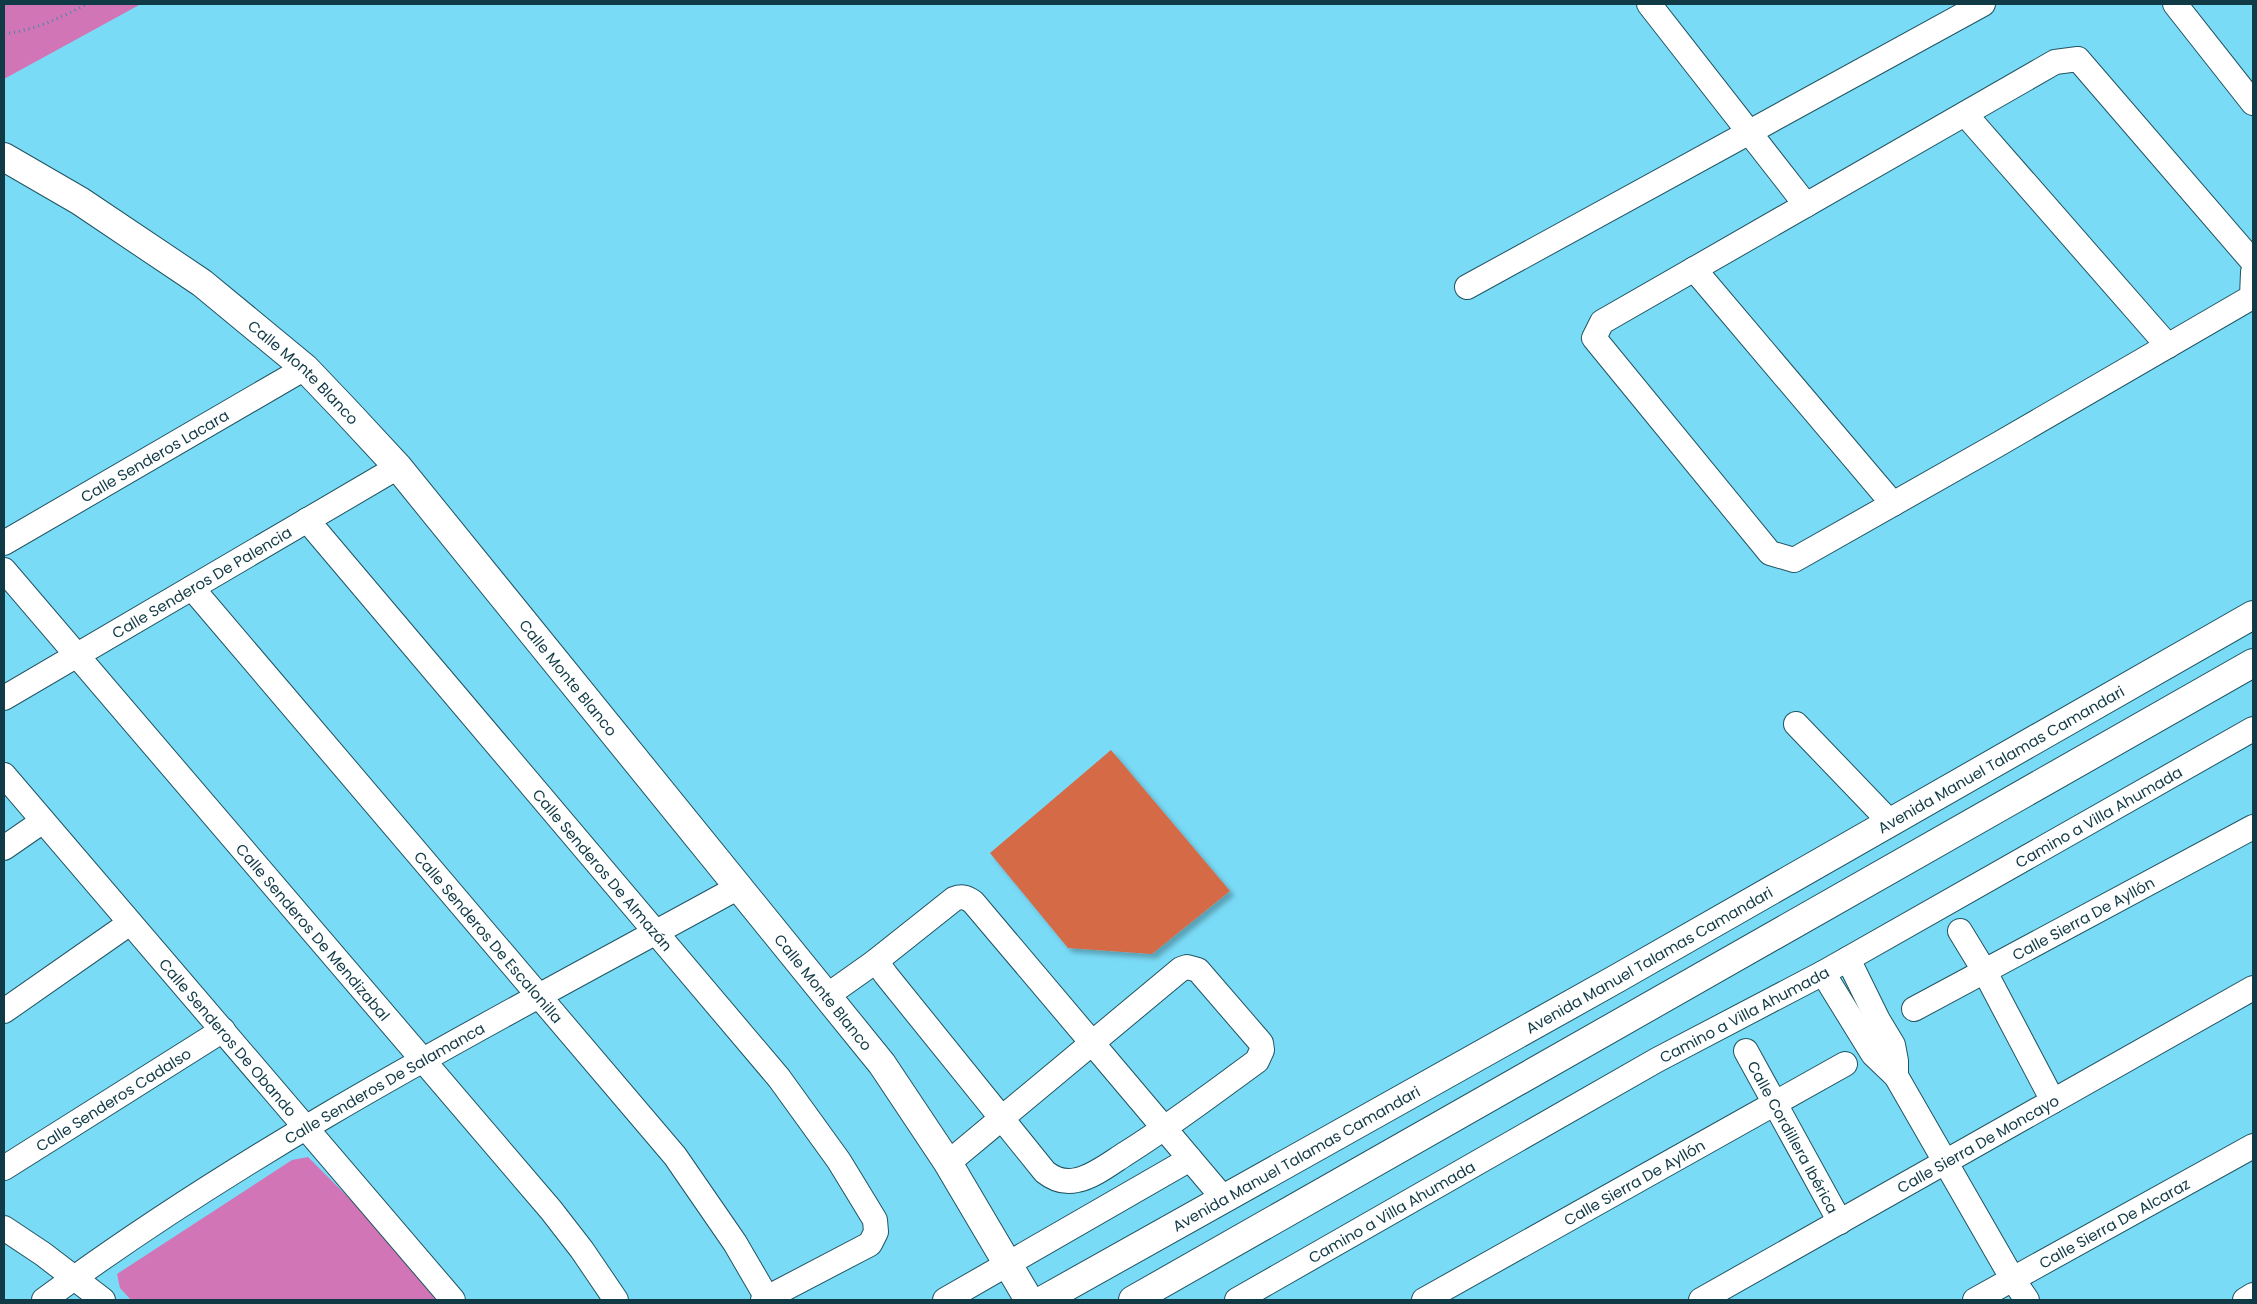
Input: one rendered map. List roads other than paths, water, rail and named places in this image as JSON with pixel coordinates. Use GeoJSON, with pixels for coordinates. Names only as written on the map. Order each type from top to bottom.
{"type":"FeatureCollection","features":[{"type":"Feature","properties":{"kind":"main road","name":"Calle Monte Blanco"},"geometry":{"type":"LineString","coordinates":[[4,157],[88,206],[202,283],[305,368],[398,467],[737,888],[828,995],[882,1064],[948,1163],[1029,1300]]}},
{"type":"Feature","properties":{"kind":"main road","name":"Avenida Manuel Talamas Camandari"},"geometry":{"type":"LineString","coordinates":[[1043,1300],[1891,823],[2253,615]]}},
{"type":"Feature","properties":{"kind":"main road"},"geometry":{"type":"LineString","coordinates":[[1133,1300],[2253,663]]}},
{"type":"Feature","properties":{"kind":"street"},"geometry":{"type":"LineString","coordinates":[[1649,4],[1806,205]]}},
{"type":"Feature","properties":{"kind":"street"},"geometry":{"type":"LineString","coordinates":[[1467,287],[1982,4]]}},
{"type":"Feature","properties":{"kind":"street"},"geometry":{"type":"LineString","coordinates":[[2175,4],[2253,103]]}},
{"type":"Feature","properties":{"kind":"street"},"geometry":{"type":"LineString","coordinates":[[2253,262],[2078,59],[2055,62],[1602,322],[1594,338],[1770,553],[1794,560],[2252,297],[2253,272]]}},
{"type":"Feature","properties":{"kind":"street"},"geometry":{"type":"LineString","coordinates":[[1965,114],[2168,346]]}},
{"type":"Feature","properties":{"kind":"street"},"geometry":{"type":"LineString","coordinates":[[1694,269],[1893,504]]}},
{"type":"Feature","properties":{"kind":"street","name":"Calle Senderos Lacara"},"geometry":{"type":"LineString","coordinates":[[4,543],[305,368]]}},
{"type":"Feature","properties":{"kind":"street","name":"Calle Senderos De Palencia"},"geometry":{"type":"LineString","coordinates":[[4,698],[398,467]]}},
{"type":"Feature","properties":{"kind":"street","name":"Calle Senderos De Almazán"},"geometry":{"type":"LineString","coordinates":[[307,520],[780,1078],[839,1161],[874,1220],[876,1232],[870,1244],[765,1299]]}},
{"type":"Feature","properties":{"kind":"street","name":"Calle Senderos De Mendizabal"},"geometry":{"type":"LineString","coordinates":[[4,570],[550,1210],[582,1250],[616,1300]]}},
{"type":"Feature","properties":{"kind":"street","name":"Calle Senderos De Escalonilla"},"geometry":{"type":"LineString","coordinates":[[192,588],[675,1156],[735,1243],[765,1299]]}},
{"type":"Feature","properties":{"kind":"street"},"geometry":{"type":"LineString","coordinates":[[1796,724],[1891,823]]}},
{"type":"Feature","properties":{"kind":"street","name":"Camino a Villa Ahumada"},"geometry":{"type":"LineString","coordinates":[[1237,1300],[1657,1060],[1823,973],[2253,729]]}},
{"type":"Feature","properties":{"kind":"street","name":"Calle Senderos De Obando"},"geometry":{"type":"LineString","coordinates":[[4,775],[453,1300]]}},
{"type":"Feature","properties":{"kind":"street"},"geometry":{"type":"LineString","coordinates":[[4,848],[43,821]]}},
{"type":"Feature","properties":{"kind":"street","name":"Calle Sierra De Ayllón"},"geometry":{"type":"LineString","coordinates":[[1914,1009],[2253,827]]}},
{"type":"Feature","properties":{"kind":"street","name":"Calle Senderos De Salamanca"},"geometry":{"type":"LineString","coordinates":[[44,1300],[75,1277],[211,1187],[306,1128],[423,1061],[737,888]]}},
{"type":"Feature","properties":{"kind":"street"},"geometry":{"type":"LineString","coordinates":[[828,995],[876,961],[954,899],[960,897],[967,898],[1224,1199]]}},
{"type":"Feature","properties":{"kind":"street"},"geometry":{"type":"LineString","coordinates":[[4,1011],[130,923]]}},
{"type":"Feature","properties":{"kind":"street"},"geometry":{"type":"LineString","coordinates":[[1960,931],[1985,972],[2053,1101]]}},
{"type":"Feature","properties":{"kind":"street"},"geometry":{"type":"LineString","coordinates":[[1848,959],[1878,1020],[1893,1045],[1896,1076]]}},
{"type":"Feature","properties":{"kind":"street"},"geometry":{"type":"LineString","coordinates":[[876,961],[1002,1118],[1045,1172],[1053,1179],[1061,1181],[1079,1180],[1165,1129],[1261,1056],[1260,1043],[1198,970],[1187,967],[1180,969],[1092,1043],[1002,1118],[948,1163]]}},
{"type":"Feature","properties":{"kind":"street"},"geometry":{"type":"LineString","coordinates":[[1823,973],[1873,1054],[1896,1076],[2012,1278],[2028,1300]]}},
{"type":"Feature","properties":{"kind":"street","name":"Calle Sierra De Moncayo"},"geometry":{"type":"LineString","coordinates":[[1701,1300],[2253,988]]}},
{"type":"Feature","properties":{"kind":"street","name":"Calle Senderos Cadalso"},"geometry":{"type":"LineString","coordinates":[[4,1168],[223,1030]]}},
{"type":"Feature","properties":{"kind":"street","name":"Calle Cordillera Ibérica"},"geometry":{"type":"LineString","coordinates":[[1746,1051],[1840,1222]]}},
{"type":"Feature","properties":{"kind":"street","name":"Calle Sierra De Ayllón"},"geometry":{"type":"LineString","coordinates":[[1424,1300],[1845,1064]]}},
{"type":"Feature","properties":{"kind":"street","name":"Calle Sierra De Alcaraz"},"geometry":{"type":"LineString","coordinates":[[1974,1300],[2253,1146]]}},
{"type":"Feature","properties":{"kind":"street"},"geometry":{"type":"LineString","coordinates":[[945,1300],[1190,1159]]}},
{"type":"Feature","properties":{"kind":"street"},"geometry":{"type":"LineString","coordinates":[[4,1228],[75,1277],[103,1300]]}},
{"type":"Feature","properties":{"kind":"street"},"geometry":{"type":"LineString","coordinates":[[2245,1300],[2253,1295]]}}]}
